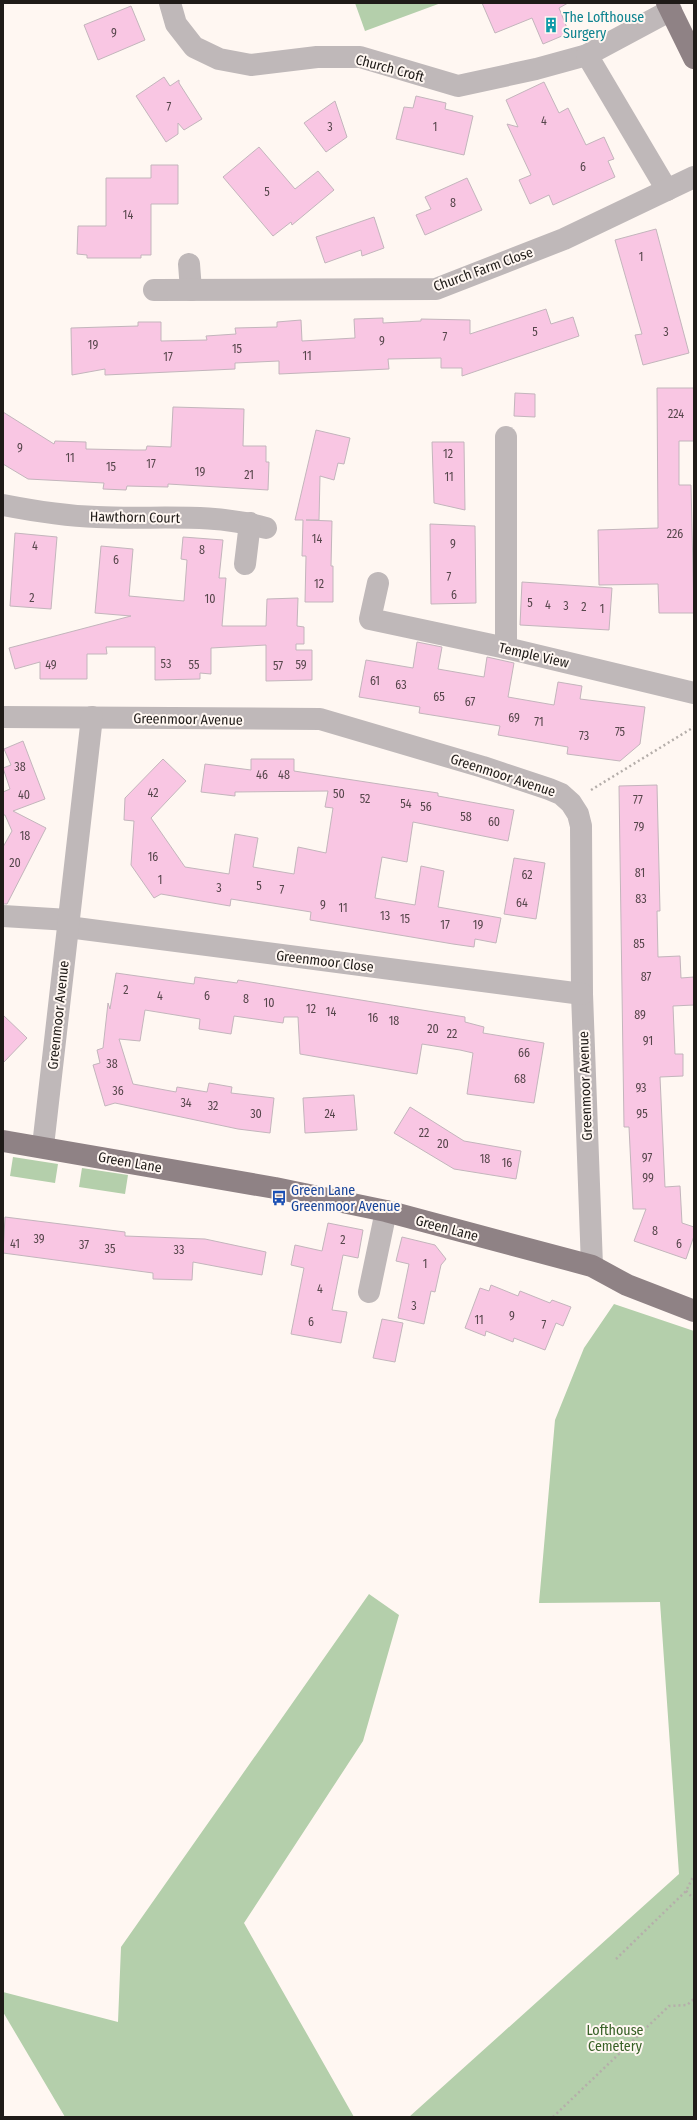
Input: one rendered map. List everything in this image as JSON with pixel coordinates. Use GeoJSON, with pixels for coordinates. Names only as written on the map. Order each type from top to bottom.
{"type":"FeatureCollection","features":[{"type":"Feature","properties":{"kind":"main road"},"geometry":{"type":"LineString","coordinates":[[669,7],[694,58]]}},
{"type":"Feature","properties":{"kind":"main road","name":"Green Lane"},"geometry":{"type":"LineString","coordinates":[[3,1141],[43,1146],[275,1188],[386,1211],[592,1266],[627,1285],[694,1311]]}},
{"type":"Feature","properties":{"kind":"street","name":"Church Croft"},"geometry":{"type":"LineString","coordinates":[[170,3],[176,24],[194,47],[219,59],[251,65],[317,57],[360,57],[458,86],[536,69],[587,55]]}},
{"type":"Feature","properties":{"kind":"street"},"geometry":{"type":"LineString","coordinates":[[667,190],[587,55],[669,7]]}},
{"type":"Feature","properties":{"kind":"street","name":"Church Farm Close"},"geometry":{"type":"LineString","coordinates":[[154,290],[436,289],[564,239],[694,177]]}},
{"type":"Feature","properties":{"kind":"street"},"geometry":{"type":"LineString","coordinates":[[190,264],[191,290]]}},
{"type":"Feature","properties":{"kind":"street"},"geometry":{"type":"LineString","coordinates":[[506,436],[506,648]]}},
{"type":"Feature","properties":{"kind":"street","name":"Hawthorn Court"},"geometry":{"type":"LineString","coordinates":[[3,504],[34,511],[96,517],[207,518],[258,526],[245,564]]}},
{"type":"Feature","properties":{"kind":"street","name":"Temple View"},"geometry":{"type":"LineString","coordinates":[[378,582],[370,619],[506,648],[694,693]]}},
{"type":"Feature","properties":{"kind":"street","name":"Greenmoor Avenue"},"geometry":{"type":"LineString","coordinates":[[3,717],[320,719],[483,767],[549,789],[561,794],[571,803],[578,814],[581,826],[582,994],[592,1266]]}},
{"type":"Feature","properties":{"kind":"street","name":"Greenmoor Avenue"},"geometry":{"type":"LineString","coordinates":[[43,1146],[92,717]]}},
{"type":"Feature","properties":{"kind":"street","name":"Greenmoor Close"},"geometry":{"type":"LineString","coordinates":[[3,916],[69,923],[582,994]]}},
{"type":"Feature","properties":{"kind":"street"},"geometry":{"type":"LineString","coordinates":[[370,1292],[386,1211]]}},
{"type":"Feature","properties":{"kind":"path"},"geometry":{"type":"LineString","coordinates":[[571,803],[694,727]]}},
{"type":"Feature","properties":{"kind":"path"},"geometry":{"type":"LineString","coordinates":[[616,1959],[686,1891],[694,1875]]}},
{"type":"Feature","properties":{"kind":"path"},"geometry":{"type":"LineString","coordinates":[[686,1891],[694,1899]]}},
{"type":"Feature","properties":{"kind":"path"},"geometry":{"type":"LineString","coordinates":[[553,2117],[669,2006],[687,2005],[694,1999]]}},
{"type":"Feature","properties":{"kind":"green space"},"geometry":{"type":"Polygon","coordinates":[[[355,3],[441,3],[365,31],[355,3]]]}},
{"type":"Feature","properties":{"kind":"green space"},"geometry":{"type":"Polygon","coordinates":[[[13,1157],[58,1164],[55,1183],[10,1176],[13,1157]]]}},
{"type":"Feature","properties":{"kind":"green space"},"geometry":{"type":"Polygon","coordinates":[[[82,1168],[128,1175],[125,1194],[79,1187],[82,1168]]]}},
{"type":"Feature","properties":{"kind":"green space","name":"Lofthouse Cemetery"},"geometry":{"type":"Polygon","coordinates":[[[614,1304],[694,1331],[694,2117],[409,2117],[679,1874],[660,1602],[539,1603],[555,1420],[584,1348],[614,1304]]]}},
{"type":"Feature","properties":{"kind":"green space"},"geometry":{"type":"Polygon","coordinates":[[[369,1594],[399,1615],[363,1741],[244,1923],[354,2117],[65,2117],[3,2012],[3,1992],[118,2022],[121,1947],[369,1594]]]}},
{"type":"Feature","properties":{"kind":"building","name":"The Lofthouse Surgery"},"geometry":{"type":"Polygon","coordinates":[[[482,3],[568,3],[559,8],[569,33],[543,44],[532,18],[495,33],[482,3]]]}},
{"type":"Feature","properties":{"kind":"building"},"geometry":{"type":"Polygon","coordinates":[[[131,6],[145,40],[98,60],[84,25],[131,6]]]}},
{"type":"Feature","properties":{"kind":"building"},"geometry":{"type":"Polygon","coordinates":[[[164,77],[170,86],[179,80],[179,83],[202,119],[184,130],[178,123],[178,134],[166,142],[136,96],[164,77]]]}},
{"type":"Feature","properties":{"kind":"building"},"geometry":{"type":"Polygon","coordinates":[[[544,82],[559,113],[568,108],[586,145],[604,137],[614,159],[608,161],[615,177],[553,205],[549,195],[530,204],[519,180],[531,175],[507,124],[518,127],[506,100],[544,82]]]}},
{"type":"Feature","properties":{"kind":"building"},"geometry":{"type":"Polygon","coordinates":[[[416,96],[446,103],[445,109],[473,116],[464,155],[396,139],[404,107],[413,108],[416,96]]]}},
{"type":"Feature","properties":{"kind":"building"},"geometry":{"type":"Polygon","coordinates":[[[335,101],[347,137],[326,152],[304,123],[335,101]]]}},
{"type":"Feature","properties":{"kind":"building"},"geometry":{"type":"Polygon","coordinates":[[[259,147],[295,189],[318,171],[334,190],[292,225],[291,222],[273,236],[223,177],[259,147]]]}},
{"type":"Feature","properties":{"kind":"building"},"geometry":{"type":"Polygon","coordinates":[[[151,165],[178,165],[178,204],[151,204],[151,255],[141,255],[141,258],[87,258],[87,255],[77,254],[78,226],[106,226],[106,178],[151,178],[151,165]]]}},
{"type":"Feature","properties":{"kind":"building"},"geometry":{"type":"Polygon","coordinates":[[[467,178],[482,210],[425,235],[416,215],[431,209],[425,197],[467,178]]]}},
{"type":"Feature","properties":{"kind":"building"},"geometry":{"type":"Polygon","coordinates":[[[374,217],[384,248],[362,256],[361,250],[325,263],[316,237],[374,217]]]}},
{"type":"Feature","properties":{"kind":"building"},"geometry":{"type":"Polygon","coordinates":[[[656,229],[689,353],[643,365],[635,335],[642,334],[615,240],[656,229]]]}},
{"type":"Feature","properties":{"kind":"building"},"geometry":{"type":"Polygon","coordinates":[[[546,309],[551,324],[573,317],[579,336],[462,376],[462,368],[441,368],[441,358],[388,359],[389,369],[279,374],[279,361],[235,363],[235,369],[105,375],[105,369],[72,375],[71,328],[138,326],[138,322],[161,322],[161,341],[207,340],[206,336],[236,334],[235,328],[277,327],[277,322],[301,320],[302,341],[355,338],[354,319],[383,318],[383,323],[421,321],[421,319],[470,320],[470,334],[546,309]]]}},
{"type":"Feature","properties":{"kind":"building"},"geometry":{"type":"Polygon","coordinates":[[[657,388],[694,388],[694,441],[679,441],[679,485],[691,485],[694,613],[659,613],[658,584],[599,585],[598,530],[658,528],[657,388]]]}},
{"type":"Feature","properties":{"kind":"building"},"geometry":{"type":"Polygon","coordinates":[[[515,393],[535,394],[535,417],[514,416],[515,393]]]}},
{"type":"Feature","properties":{"kind":"building"},"geometry":{"type":"Polygon","coordinates":[[[173,407],[244,409],[243,446],[266,446],[266,462],[269,462],[268,490],[168,484],[168,487],[127,486],[126,490],[103,489],[104,483],[28,479],[3,464],[3,412],[54,444],[55,441],[86,442],[86,449],[146,450],[147,446],[171,447],[173,407]]]}},
{"type":"Feature","properties":{"kind":"building"},"geometry":{"type":"Polygon","coordinates":[[[316,430],[350,438],[344,464],[338,463],[334,480],[320,476],[319,520],[306,520],[332,521],[331,566],[333,566],[333,602],[305,602],[306,556],[302,556],[303,520],[295,520],[316,430]]]}},
{"type":"Feature","properties":{"kind":"building"},"geometry":{"type":"Polygon","coordinates":[[[432,442],[464,442],[465,510],[434,503],[432,442]]]}},
{"type":"Feature","properties":{"kind":"building"},"geometry":{"type":"Polygon","coordinates":[[[430,524],[475,526],[476,603],[431,604],[430,524]]]}},
{"type":"Feature","properties":{"kind":"building"},"geometry":{"type":"Polygon","coordinates":[[[15,533],[57,537],[51,609],[10,606],[15,533]]]}},
{"type":"Feature","properties":{"kind":"building"},"geometry":{"type":"Polygon","coordinates":[[[183,537],[223,540],[219,578],[226,578],[222,626],[266,626],[267,599],[298,598],[297,626],[304,627],[304,644],[296,644],[296,650],[312,650],[312,680],[266,681],[266,645],[211,648],[211,674],[200,673],[200,679],[155,680],[155,647],[106,647],[107,654],[87,654],[87,679],[40,679],[40,662],[15,669],[9,648],[131,616],[95,613],[101,546],[133,549],[129,596],[184,601],[187,560],[181,559],[183,537]]]}},
{"type":"Feature","properties":{"kind":"building"},"geometry":{"type":"Polygon","coordinates":[[[522,582],[612,588],[609,630],[520,625],[522,582]]]}},
{"type":"Feature","properties":{"kind":"building"},"geometry":{"type":"Polygon","coordinates":[[[417,642],[442,647],[438,669],[484,677],[487,657],[514,663],[508,697],[554,705],[558,682],[582,686],[580,699],[645,707],[640,744],[620,761],[567,754],[568,747],[498,735],[500,726],[419,713],[420,707],[359,697],[366,660],[413,668],[417,642]]]}},
{"type":"Feature","properties":{"kind":"building"},"geometry":{"type":"Polygon","coordinates":[[[23,741],[45,799],[13,811],[46,828],[7,904],[3,904],[3,847],[12,831],[5,815],[3,815],[3,792],[10,789],[3,768],[11,765],[4,749],[23,741]]]}},
{"type":"Feature","properties":{"kind":"building"},"geometry":{"type":"Polygon","coordinates":[[[163,759],[186,781],[151,818],[185,867],[229,874],[235,834],[258,838],[253,867],[294,874],[298,847],[326,853],[333,808],[325,807],[328,791],[235,792],[235,796],[201,792],[205,764],[251,770],[251,759],[294,759],[294,771],[438,793],[438,796],[514,810],[508,841],[413,822],[407,862],[382,857],[375,898],[415,905],[421,866],[444,871],[438,907],[501,918],[496,943],[475,939],[474,947],[453,944],[310,920],[311,912],[231,899],[230,906],[161,894],[154,898],[131,865],[134,821],[124,820],[125,798],[163,759]]]}},
{"type":"Feature","properties":{"kind":"building"},"geometry":{"type":"Polygon","coordinates":[[[657,785],[660,911],[657,911],[658,957],[680,956],[681,978],[694,977],[694,1005],[673,1006],[675,1054],[683,1054],[683,1076],[660,1077],[665,1187],[680,1186],[682,1223],[694,1227],[694,1236],[686,1259],[634,1241],[646,1209],[633,1209],[629,1127],[624,1127],[619,786],[657,785]]]}},
{"type":"Feature","properties":{"kind":"building"},"geometry":{"type":"Polygon","coordinates":[[[514,858],[545,863],[536,919],[504,914],[514,858]]]}},
{"type":"Feature","properties":{"kind":"building"},"geometry":{"type":"Polygon","coordinates":[[[116,973],[194,984],[195,977],[237,983],[238,980],[465,1017],[465,1022],[484,1027],[483,1033],[544,1043],[534,1103],[467,1094],[473,1053],[422,1044],[417,1074],[300,1054],[298,1017],[284,1017],[283,1023],[234,1016],[231,1034],[199,1029],[200,1019],[145,1010],[140,1041],[119,1039],[133,1084],[176,1092],[177,1087],[207,1092],[209,1083],[232,1087],[231,1093],[274,1098],[270,1133],[238,1129],[115,1103],[105,1106],[93,1065],[100,1063],[97,1050],[103,1048],[108,1003],[110,1009],[116,973]]]}},
{"type":"Feature","properties":{"kind":"building"},"geometry":{"type":"Polygon","coordinates":[[[3,1015],[27,1038],[3,1063],[3,1015]]]}},
{"type":"Feature","properties":{"kind":"building"},"geometry":{"type":"Polygon","coordinates":[[[354,1095],[357,1130],[305,1133],[303,1098],[354,1095]]]}},
{"type":"Feature","properties":{"kind":"building"},"geometry":{"type":"Polygon","coordinates":[[[410,1107],[464,1141],[521,1151],[516,1179],[454,1169],[394,1133],[410,1107]]]}},
{"type":"Feature","properties":{"kind":"building"},"geometry":{"type":"Polygon","coordinates":[[[5,1217],[125,1232],[125,1236],[205,1239],[266,1252],[262,1275],[193,1262],[192,1280],[153,1279],[153,1273],[3,1253],[5,1217]]]}},
{"type":"Feature","properties":{"kind":"building"},"geometry":{"type":"Polygon","coordinates":[[[328,1223],[363,1230],[358,1258],[343,1255],[332,1310],[347,1312],[341,1343],[291,1334],[304,1268],[291,1265],[295,1245],[322,1251],[328,1223]]]}},
{"type":"Feature","properties":{"kind":"building"},"geometry":{"type":"Polygon","coordinates":[[[402,1237],[435,1245],[446,1259],[441,1265],[435,1292],[431,1291],[424,1324],[398,1318],[409,1264],[396,1261],[402,1237]]]}},
{"type":"Feature","properties":{"kind":"building"},"geometry":{"type":"Polygon","coordinates":[[[491,1285],[518,1296],[520,1291],[550,1303],[552,1300],[571,1307],[563,1326],[556,1323],[545,1350],[514,1338],[513,1342],[486,1331],[485,1336],[465,1328],[480,1288],[489,1291],[491,1285]]]}},
{"type":"Feature","properties":{"kind":"building"},"geometry":{"type":"Polygon","coordinates":[[[382,1319],[403,1323],[395,1362],[373,1358],[382,1319]]]}},
{"type":"Feature","properties":{"kind":"place","name":"The Lofthouse Surgery"},"geometry":{"type":"Point","coordinates":[551,25]}},
{"type":"Feature","properties":{"kind":"place","name":"Green Lane Greenmoor Avenue"},"geometry":{"type":"Point","coordinates":[279,1198]}}]}
